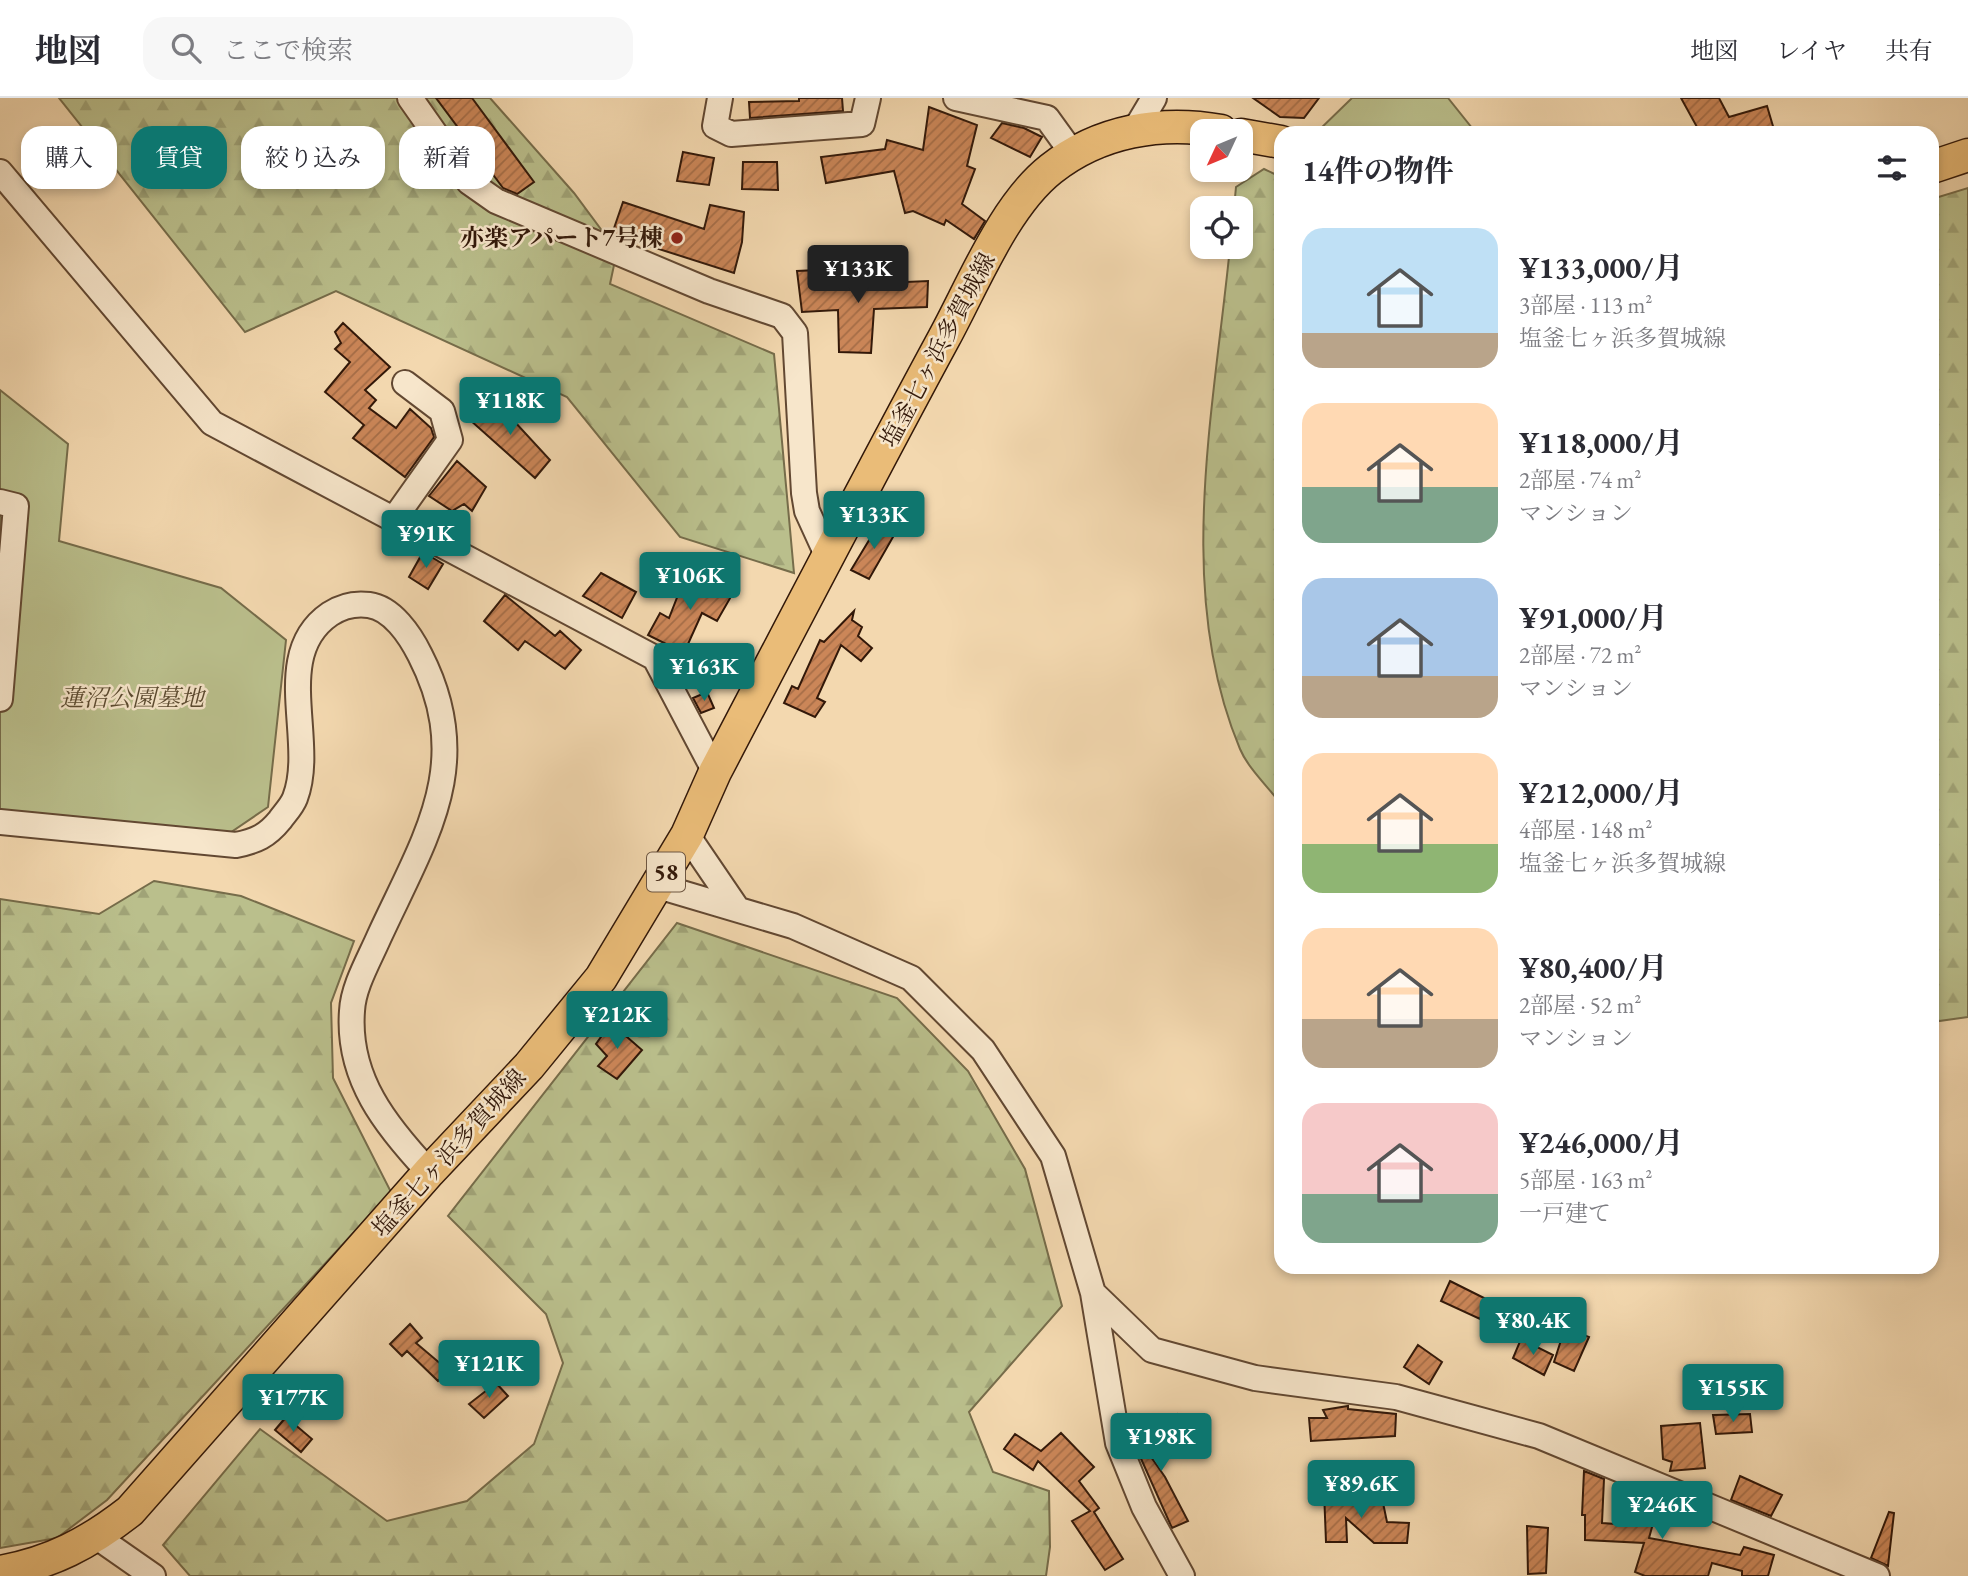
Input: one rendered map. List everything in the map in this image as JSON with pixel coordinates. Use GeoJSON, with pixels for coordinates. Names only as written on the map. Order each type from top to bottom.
{"type":"FeatureCollection","features":[{"type":"Feature","properties":{"kind":"main road","name":"塩釜七ヶ浜多賀城線"},"geometry":{"type":"LineString","coordinates":[[0,1572],[66,1554],[97,1537],[130,1511],[429,1172],[529,1066],[601,978],[687,835],[715,772],[1014,212],[1040,179],[1145,107],[1167,127],[1190,129]]}},
{"type":"Feature","properties":{"kind":"main road"},"geometry":{"type":"LineString","coordinates":[[1253,137],[1274,141]]}},
{"type":"Feature","properties":{"kind":"main road"},"geometry":{"type":"LineString","coordinates":[[1939,165],[1968,155]]}},
{"type":"Feature","properties":{"kind":"street"},"geometry":{"type":"LineString","coordinates":[[410,98],[469,182],[496,201],[709,290],[782,316],[790,324],[795,334],[804,493],[807,511],[828,557]]}},
{"type":"Feature","properties":{"kind":"street"},"geometry":{"type":"LineString","coordinates":[[720,98],[715,126],[731,134],[862,124],[868,98]]}},
{"type":"Feature","properties":{"kind":"street"},"geometry":{"type":"LineString","coordinates":[[956,98],[1047,118],[1073,154]]}},
{"type":"Feature","properties":{"kind":"street"},"geometry":{"type":"LineString","coordinates":[[0,172],[212,423],[655,658],[715,772]]}},
{"type":"Feature","properties":{"kind":"street"},"geometry":{"type":"LineString","coordinates":[[394,519],[450,440],[442,411],[405,383]]}},
{"type":"Feature","properties":{"kind":"street"},"geometry":{"type":"LineString","coordinates":[[0,502],[16,506],[0,699]]}},
{"type":"Feature","properties":{"kind":"street"},"geometry":{"type":"LineString","coordinates":[[0,822],[236,845],[259,840],[295,801],[300,780],[299,664],[304,644],[318,622],[338,608],[355,603],[377,606],[395,618],[416,648],[432,678],[441,706],[445,775],[438,807],[364,972],[352,1010],[354,1048],[360,1078],[377,1109],[400,1141],[429,1172]]}},
{"type":"Feature","properties":{"kind":"street"},"geometry":{"type":"LineString","coordinates":[[687,835],[736,906]]}},
{"type":"Feature","properties":{"kind":"street"},"geometry":{"type":"LineString","coordinates":[[658,886],[736,906],[793,926],[911,978],[983,1050],[1054,1156],[1093,1293],[1118,1443],[1144,1507],[1182,1576]]}},
{"type":"Feature","properties":{"kind":"street"},"geometry":{"type":"LineString","coordinates":[[1093,1293],[1152,1350],[1255,1378],[1396,1397],[1539,1436],[1877,1576]]}},
{"type":"Feature","properties":{"kind":"street"},"geometry":{"type":"LineString","coordinates":[[97,1537],[153,1576]]}},
{"type":"Feature","properties":{"kind":"green space"},"geometry":{"type":"Polygon","coordinates":[[[59,98],[490,98],[574,193],[617,251],[610,284],[774,354],[794,573],[680,537],[567,397],[336,291],[245,332],[131,189],[227,189],[227,126],[131,126],[131,189],[117,171],[117,126],[81,126],[59,98]]]}},
{"type":"Feature","properties":{"kind":"green space"},"geometry":{"type":"Polygon","coordinates":[[[1352,98],[1448,98],[1470,126],[1323,126],[1352,98]]]}},
{"type":"Feature","properties":{"kind":"green space"},"geometry":{"type":"Polygon","coordinates":[[[1264,169],[1274,174],[1274,796],[1240,749],[1220,689],[1208,628],[1204,501],[1229,259],[1253,259],[1253,196],[1235,196],[1236,187],[1244,182],[1253,182],[1253,176],[1264,169]]]}},
{"type":"Feature","properties":{"kind":"green space"},"geometry":{"type":"Polygon","coordinates":[[[1968,188],[1968,1017],[1939,1021],[1939,197],[1968,188]]]}},
{"type":"Feature","properties":{"kind":"green space","name":"蓮沼公園墓地"},"geometry":{"type":"Polygon","coordinates":[[[0,390],[68,444],[59,541],[221,588],[286,640],[268,807],[221,839],[0,815],[0,390]]]}},
{"type":"Feature","properties":{"kind":"green space"},"geometry":{"type":"Polygon","coordinates":[[[154,881],[241,896],[354,941],[331,1003],[333,1078],[391,1192],[107,1500],[57,1538],[0,1548],[0,899],[99,914],[154,881]]]}},
{"type":"Feature","properties":{"kind":"green space"},"geometry":{"type":"Polygon","coordinates":[[[677,923],[897,998],[968,1071],[1025,1169],[1062,1306],[969,1412],[993,1472],[1049,1491],[1050,1547],[1046,1576],[190,1576],[163,1545],[260,1429],[387,1521],[467,1501],[534,1444],[563,1363],[546,1314],[448,1216],[677,923]]]}},
{"type":"Feature","properties":{"kind":"building"},"geometry":{"type":"Polygon","coordinates":[[[436,98],[472,98],[493,126],[457,126],[436,98]]]}},
{"type":"Feature","properties":{"kind":"building"},"geometry":{"type":"Polygon","coordinates":[[[799,98],[842,98],[843,111],[750,118],[749,102],[799,101],[799,98]]]}},
{"type":"Feature","properties":{"kind":"building"},"geometry":{"type":"Polygon","coordinates":[[[1253,98],[1319,98],[1304,118],[1280,117],[1253,98]]]}},
{"type":"Feature","properties":{"kind":"building"},"geometry":{"type":"Polygon","coordinates":[[[1681,98],[1719,98],[1729,117],[1767,106],[1773,126],[1696,126],[1681,98]]]}},
{"type":"Feature","properties":{"kind":"building"},"geometry":{"type":"Polygon","coordinates":[[[929,107],[977,125],[967,166],[975,169],[962,204],[985,221],[974,239],[946,220],[944,225],[913,211],[905,213],[894,171],[826,183],[821,157],[885,149],[887,140],[923,150],[929,107]]]}},
{"type":"Feature","properties":{"kind":"building"},"geometry":{"type":"Polygon","coordinates":[[[1002,123],[1024,128],[1042,137],[1030,157],[991,138],[1002,123]]]}},
{"type":"Feature","properties":{"kind":"building"},"geometry":{"type":"Polygon","coordinates":[[[495,129],[534,182],[517,194],[503,188],[495,177],[495,129]]]}},
{"type":"Feature","properties":{"kind":"building"},"geometry":{"type":"Polygon","coordinates":[[[683,152],[714,158],[709,185],[677,181],[683,152]]]}},
{"type":"Feature","properties":{"kind":"building"},"geometry":{"type":"Polygon","coordinates":[[[743,162],[777,162],[778,190],[742,189],[743,162]]]}},
{"type":"Feature","properties":{"kind":"building","name":"亦楽アパート7号棟"},"geometry":{"type":"Polygon","coordinates":[[[623,202],[704,229],[710,205],[744,212],[742,242],[734,273],[612,234],[623,202]]]}},
{"type":"Feature","properties":{"kind":"building"},"geometry":{"type":"Polygon","coordinates":[[[817,270],[815,286],[928,281],[927,307],[874,309],[871,353],[839,352],[838,310],[802,312],[797,271],[817,270]]]}},
{"type":"Feature","properties":{"kind":"building"},"geometry":{"type":"Polygon","coordinates":[[[343,323],[390,367],[365,390],[376,400],[369,408],[396,428],[410,409],[431,428],[434,437],[405,477],[353,438],[364,425],[325,392],[350,362],[335,349],[341,343],[335,332],[343,323]]]}},
{"type":"Feature","properties":{"kind":"building"},"geometry":{"type":"Polygon","coordinates":[[[491,396],[550,460],[535,478],[470,420],[491,396]]]}},
{"type":"Feature","properties":{"kind":"building"},"geometry":{"type":"Polygon","coordinates":[[[457,461],[486,487],[472,511],[464,504],[452,511],[429,496],[457,461]]]}},
{"type":"Feature","properties":{"kind":"building"},"geometry":{"type":"Polygon","coordinates":[[[880,522],[897,530],[869,579],[851,570],[880,522]]]}},
{"type":"Feature","properties":{"kind":"building"},"geometry":{"type":"Polygon","coordinates":[[[423,552],[443,564],[428,589],[409,577],[423,552]]]}},
{"type":"Feature","properties":{"kind":"building"},"geometry":{"type":"Polygon","coordinates":[[[687,572],[733,593],[717,621],[702,613],[684,653],[648,635],[660,613],[669,618],[687,572]]]}},
{"type":"Feature","properties":{"kind":"building"},"geometry":{"type":"Polygon","coordinates":[[[601,573],[636,592],[622,618],[583,596],[601,573]]]}},
{"type":"Feature","properties":{"kind":"building"},"geometry":{"type":"Polygon","coordinates":[[[505,595],[555,636],[560,631],[581,650],[565,669],[525,641],[518,650],[484,621],[505,595]]]}},
{"type":"Feature","properties":{"kind":"building"},"geometry":{"type":"Polygon","coordinates":[[[854,611],[852,620],[862,627],[858,636],[872,648],[861,661],[841,645],[817,698],[825,702],[815,717],[784,703],[792,686],[798,689],[820,640],[824,642],[854,611]]]}},
{"type":"Feature","properties":{"kind":"building"},"geometry":{"type":"Polygon","coordinates":[[[707,692],[714,708],[701,713],[693,698],[707,692]]]}},
{"type":"Feature","properties":{"kind":"building"},"geometry":{"type":"Polygon","coordinates":[[[611,1023],[642,1050],[617,1079],[598,1066],[607,1056],[596,1044],[611,1023]]]}},
{"type":"Feature","properties":{"kind":"building"},"geometry":{"type":"Polygon","coordinates":[[[1450,1281],[1490,1301],[1480,1319],[1441,1301],[1450,1281]]]}},
{"type":"Feature","properties":{"kind":"building"},"geometry":{"type":"Polygon","coordinates":[[[410,1324],[422,1338],[416,1343],[448,1370],[438,1381],[407,1351],[402,1356],[390,1344],[410,1324]]]}},
{"type":"Feature","properties":{"kind":"building"},"geometry":{"type":"Polygon","coordinates":[[[1565,1328],[1589,1337],[1574,1371],[1554,1362],[1565,1328]]]}},
{"type":"Feature","properties":{"kind":"building"},"geometry":{"type":"Polygon","coordinates":[[[1521,1339],[1553,1355],[1544,1375],[1513,1358],[1521,1339]]]}},
{"type":"Feature","properties":{"kind":"building"},"geometry":{"type":"Polygon","coordinates":[[[1418,1345],[1442,1362],[1429,1384],[1404,1367],[1418,1345]]]}},
{"type":"Feature","properties":{"kind":"building"},"geometry":{"type":"Polygon","coordinates":[[[496,1383],[508,1396],[484,1418],[469,1404],[496,1383]]]}},
{"type":"Feature","properties":{"kind":"building"},"geometry":{"type":"Polygon","coordinates":[[[1348,1406],[1348,1409],[1396,1414],[1395,1436],[1311,1441],[1309,1418],[1327,1418],[1323,1410],[1348,1406]]]}},
{"type":"Feature","properties":{"kind":"building"},"geometry":{"type":"Polygon","coordinates":[[[1177,1414],[1180,1417],[1149,1454],[1165,1477],[1188,1521],[1172,1528],[1134,1443],[1177,1414]]]}},
{"type":"Feature","properties":{"kind":"building"},"geometry":{"type":"Polygon","coordinates":[[[1750,1414],[1752,1432],[1716,1434],[1713,1415],[1750,1414]]]}},
{"type":"Feature","properties":{"kind":"building"},"geometry":{"type":"Polygon","coordinates":[[[286,1417],[312,1439],[301,1452],[275,1430],[286,1417]]]}},
{"type":"Feature","properties":{"kind":"building"},"geometry":{"type":"Polygon","coordinates":[[[1700,1423],[1705,1468],[1670,1471],[1672,1462],[1663,1459],[1661,1426],[1700,1423]]]}},
{"type":"Feature","properties":{"kind":"building"},"geometry":{"type":"Polygon","coordinates":[[[1061,1433],[1094,1467],[1079,1481],[1099,1508],[1094,1512],[1123,1559],[1105,1570],[1072,1521],[1090,1511],[1038,1461],[1033,1470],[1004,1449],[1015,1434],[1041,1451],[1061,1433]]]}},
{"type":"Feature","properties":{"kind":"building"},"geometry":{"type":"Polygon","coordinates":[[[1584,1471],[1604,1479],[1602,1523],[1630,1525],[1640,1494],[1659,1502],[1649,1538],[1740,1555],[1744,1547],[1774,1555],[1768,1576],[1742,1576],[1742,1571],[1712,1563],[1708,1576],[1645,1576],[1635,1572],[1644,1543],[1585,1540],[1585,1515],[1582,1515],[1584,1471]]]}},
{"type":"Feature","properties":{"kind":"building"},"geometry":{"type":"Polygon","coordinates":[[[1740,1476],[1782,1495],[1771,1516],[1731,1500],[1740,1476]]]}},
{"type":"Feature","properties":{"kind":"building"},"geometry":{"type":"Polygon","coordinates":[[[1324,1491],[1345,1492],[1345,1500],[1382,1498],[1387,1522],[1409,1523],[1407,1543],[1374,1543],[1346,1518],[1347,1542],[1326,1542],[1324,1491]]]}},
{"type":"Feature","properties":{"kind":"building"},"geometry":{"type":"Polygon","coordinates":[[[1889,1512],[1894,1513],[1888,1566],[1871,1558],[1889,1512]]]}},
{"type":"Feature","properties":{"kind":"building"},"geometry":{"type":"Polygon","coordinates":[[[1527,1526],[1548,1528],[1546,1573],[1528,1574],[1527,1526]]]}},
{"type":"Feature","properties":{"kind":"place","name":"亦楽アパート7号棟"},"geometry":{"type":"Point","coordinates":[677,238]}}]}
